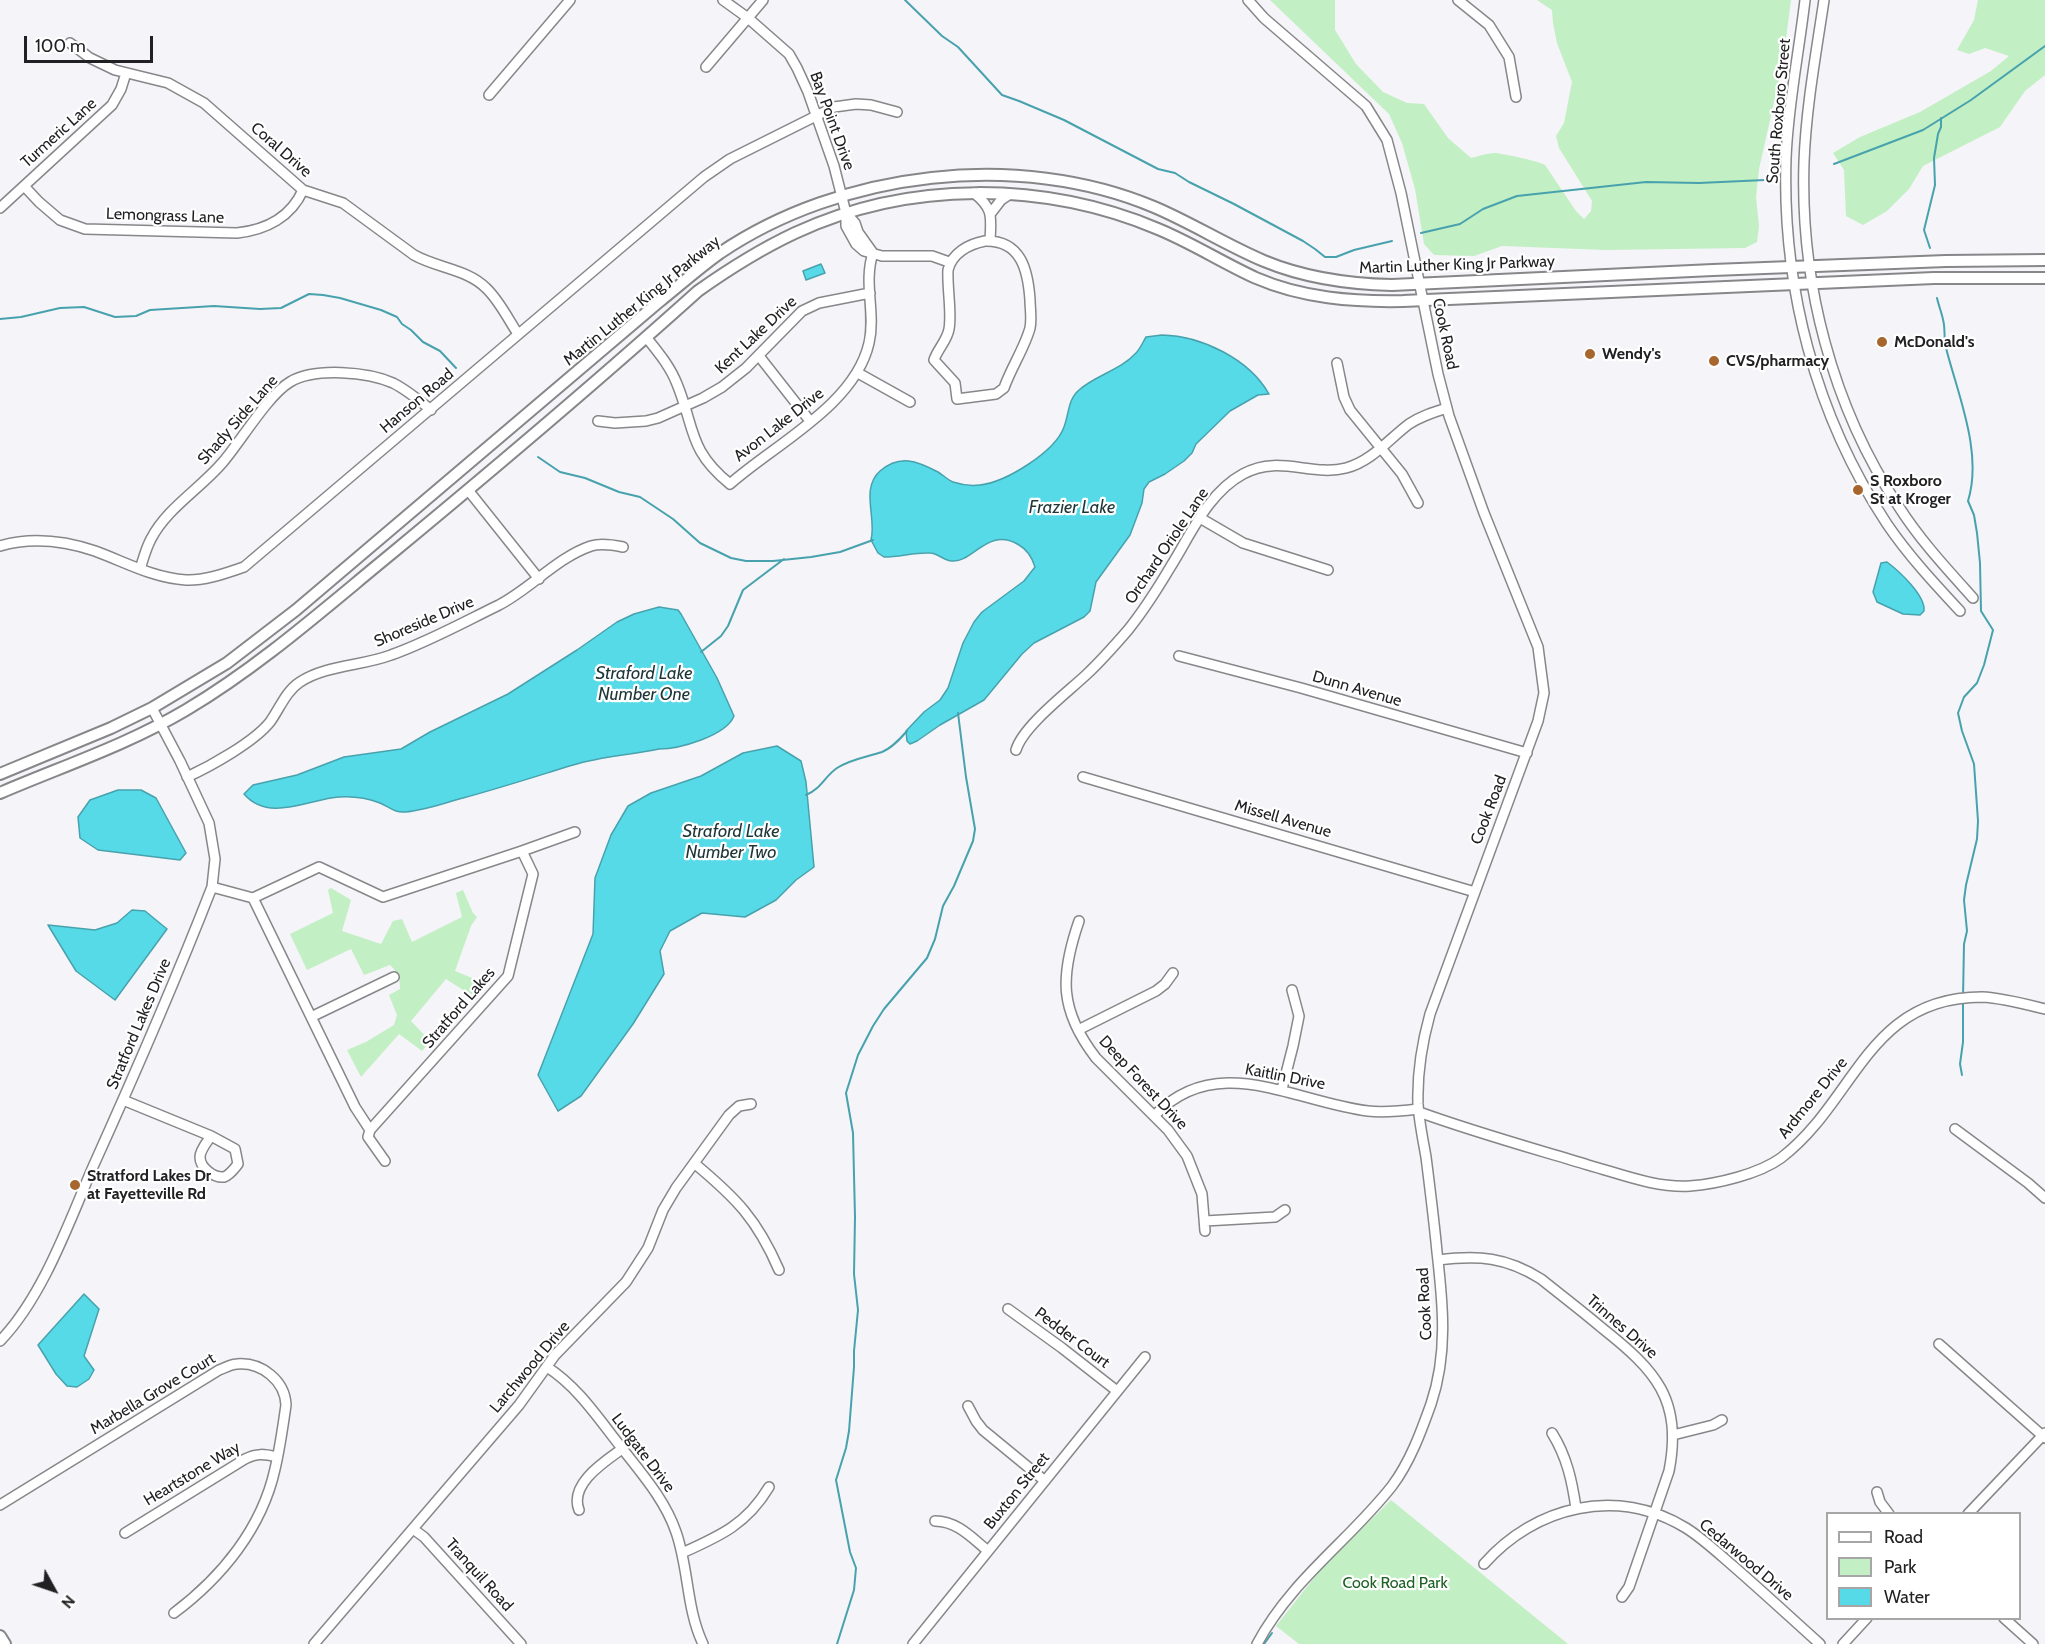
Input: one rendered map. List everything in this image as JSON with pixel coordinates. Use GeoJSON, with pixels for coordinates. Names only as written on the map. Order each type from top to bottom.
{"type":"FeatureCollection","features":[{"type":"Feature","properties":{"kind":"main road","name":"Martin Luther King Jr Parkway"},"geometry":{"type":"LineString","coordinates":[[0,774],[111,728],[152,708],[227,663],[274,628],[668,295],[721,253],[801,210],[842,196],[906,181],[942,176],[977,174],[1046,179],[1113,193],[1153,206],[1262,260],[1312,277],[1362,284],[1946,261],[2045,260]]}},
{"type":"Feature","properties":{"kind":"main road","name":"Martin Luther King Jr Parkway"},"geometry":{"type":"LineString","coordinates":[[0,793],[104,751],[160,724],[250,669],[468,490],[698,291],[746,259],[798,231],[846,213],[922,197],[974,193],[1010,194],[1063,200],[1124,216],[1179,238],[1257,278],[1300,292],[1360,301],[1934,278],[2045,278]]}},
{"type":"Feature","properties":{"kind":"main road"},"geometry":{"type":"LineString","coordinates":[[0,1636],[5,1644]]}},
{"type":"Feature","properties":{"kind":"street"},"geometry":{"type":"LineString","coordinates":[[489,95],[570,0]]}},
{"type":"Feature","properties":{"kind":"street","name":"Bay Point Drive"},"geometry":{"type":"LineString","coordinates":[[723,0],[748,18],[789,54],[808,92],[834,166],[846,213],[846,226],[856,244],[864,251],[873,253]]}},
{"type":"Feature","properties":{"kind":"street"},"geometry":{"type":"LineString","coordinates":[[706,68],[763,0]]}},
{"type":"Feature","properties":{"kind":"street","name":"Cook Road"},"geometry":{"type":"LineString","coordinates":[[1248,0],[1264,18],[1355,95],[1373,115],[1387,140],[1401,193],[1422,300],[1447,408],[1484,513],[1540,656],[1544,682],[1538,721],[1424,1036],[1419,1065],[1419,1111],[1444,1324],[1442,1357],[1431,1403],[1401,1472],[1382,1498],[1295,1588],[1257,1644]]}},
{"type":"Feature","properties":{"kind":"street"},"geometry":{"type":"LineString","coordinates":[[1458,0],[1489,25],[1509,57],[1515,97]]}},
{"type":"Feature","properties":{"kind":"street","name":"South Roxboro Street"},"geometry":{"type":"LineString","coordinates":[[1805,0],[1786,156],[1786,204],[1793,285],[1812,367],[1823,398],[1867,492],[1889,526],[1924,572],[1960,611]]}},
{"type":"Feature","properties":{"kind":"street","name":"South Roxboro Street"},"geometry":{"type":"LineString","coordinates":[[1824,0],[1809,109],[1804,163],[1804,206],[1813,283],[1826,345],[1857,432],[1898,506],[1924,543],[1973,598]]}},
{"type":"Feature","properties":{"kind":"street","name":"Coral Drive"},"geometry":{"type":"LineString","coordinates":[[70,43],[90,58],[126,73],[168,83],[204,104],[303,190],[343,202],[414,255],[474,279],[491,294],[518,334]]}},
{"type":"Feature","properties":{"kind":"street","name":"Turmeric Lane"},"geometry":{"type":"LineString","coordinates":[[0,208],[112,105],[122,89],[126,73]]}},
{"type":"Feature","properties":{"kind":"street","name":"Hanson Road"},"geometry":{"type":"LineString","coordinates":[[0,546],[23,542],[55,542],[94,551],[169,578],[188,580],[222,575],[244,567],[704,177],[730,159],[834,107],[855,104],[871,105],[897,112]]}},
{"type":"Feature","properties":{"kind":"street","name":"Lemongrass Lane"},"geometry":{"type":"LineString","coordinates":[[24,186],[60,220],[85,229],[237,233],[270,225],[284,216],[297,203],[303,190]]}},
{"type":"Feature","properties":{"kind":"street"},"geometry":{"type":"LineString","coordinates":[[974,193],[984,201],[991,213],[990,241]]}},
{"type":"Feature","properties":{"kind":"street"},"geometry":{"type":"LineString","coordinates":[[991,213],[1001,200],[1010,194]]}},
{"type":"Feature","properties":{"kind":"street"},"geometry":{"type":"LineString","coordinates":[[990,241],[1005,244],[1014,250],[1025,266],[1030,327],[1004,388],[996,394],[957,399],[955,383],[934,360],[946,340],[949,329],[947,292],[950,262],[963,249],[974,243],[990,241]]}},
{"type":"Feature","properties":{"kind":"street"},"geometry":{"type":"LineString","coordinates":[[873,253],[882,256],[932,256],[950,262]]}},
{"type":"Feature","properties":{"kind":"street","name":"Avon Lake Drive"},"geometry":{"type":"LineString","coordinates":[[684,406],[697,446],[712,468],[730,484],[810,421],[834,401],[858,373],[865,356],[872,315],[869,267],[873,253]]}},
{"type":"Feature","properties":{"kind":"street","name":"Kent Lake Drive"},"geometry":{"type":"LineString","coordinates":[[597,421],[615,423],[646,421],[684,406],[723,387],[759,356],[793,318],[810,306],[870,293]]}},
{"type":"Feature","properties":{"kind":"street"},"geometry":{"type":"LineString","coordinates":[[646,337],[672,374],[684,406]]}},
{"type":"Feature","properties":{"kind":"street"},"geometry":{"type":"LineString","coordinates":[[759,356],[810,421]]}},
{"type":"Feature","properties":{"kind":"street"},"geometry":{"type":"LineString","coordinates":[[1337,363],[1346,404],[1402,474],[1418,503]]}},
{"type":"Feature","properties":{"kind":"street","name":"Shady Side Lane"},"geometry":{"type":"LineString","coordinates":[[140,569],[150,540],[162,523],[223,463],[274,397],[290,382],[304,376],[326,372],[355,375],[392,383],[410,393],[431,410]]}},
{"type":"Feature","properties":{"kind":"street"},"geometry":{"type":"LineString","coordinates":[[858,373],[909,402]]}},
{"type":"Feature","properties":{"kind":"street","name":"Orchard Oriole Lane"},"geometry":{"type":"LineString","coordinates":[[1016,750],[1021,739],[1038,720],[1096,665],[1129,628],[1154,594],[1200,518],[1215,497],[1231,482],[1254,469],[1278,464],[1322,470],[1344,468],[1369,458],[1415,421],[1447,408]]}},
{"type":"Feature","properties":{"kind":"street"},"geometry":{"type":"LineString","coordinates":[[468,490],[539,579]]}},
{"type":"Feature","properties":{"kind":"street"},"geometry":{"type":"LineString","coordinates":[[1200,518],[1243,543],[1328,570]]}},
{"type":"Feature","properties":{"kind":"street","name":"Shoreside Drive"},"geometry":{"type":"LineString","coordinates":[[187,777],[204,770],[257,736],[298,683],[317,674],[391,655],[501,604],[571,557],[592,546],[612,544],[623,547]]}},
{"type":"Feature","properties":{"kind":"street","name":"Dunn Avenue"},"geometry":{"type":"LineString","coordinates":[[1179,656],[1301,688],[1527,753]]}},
{"type":"Feature","properties":{"kind":"street","name":"Stratford Lakes Drive"},"geometry":{"type":"LineString","coordinates":[[0,1341],[15,1326],[38,1288],[123,1100],[212,887],[215,859],[209,823],[152,708]]}},
{"type":"Feature","properties":{"kind":"street","name":"Missell Avenue"},"geometry":{"type":"LineString","coordinates":[[1083,777],[1475,892]]}},
{"type":"Feature","properties":{"kind":"street"},"geometry":{"type":"LineString","coordinates":[[212,887],[253,898],[320,867],[383,897],[574,832]]}},
{"type":"Feature","properties":{"kind":"street","name":"Stratford Lakes"},"geometry":{"type":"LineString","coordinates":[[370,1130],[508,976],[533,874],[522,851]]}},
{"type":"Feature","properties":{"kind":"street"},"geometry":{"type":"LineString","coordinates":[[253,898],[355,1107],[370,1130],[368,1137],[385,1161]]}},
{"type":"Feature","properties":{"kind":"street","name":"Deep Forest Drive"},"geometry":{"type":"LineString","coordinates":[[1079,921],[1071,943],[1065,977],[1067,1005],[1077,1030],[1096,1058],[1168,1130],[1187,1156],[1202,1194],[1205,1226],[1275,1217],[1285,1210]]}},
{"type":"Feature","properties":{"kind":"street"},"geometry":{"type":"LineString","coordinates":[[1077,1030],[1156,991],[1173,973]]}},
{"type":"Feature","properties":{"kind":"street"},"geometry":{"type":"LineString","coordinates":[[311,1017],[394,977]]}},
{"type":"Feature","properties":{"kind":"street"},"geometry":{"type":"LineString","coordinates":[[1282,1089],[1299,1016],[1292,990]]}},
{"type":"Feature","properties":{"kind":"street","name":"Ardmore Drive"},"geometry":{"type":"LineString","coordinates":[[1419,1111],[1503,1140],[1657,1185],[1684,1186],[1716,1183],[1761,1168],[1775,1161],[1800,1142],[1874,1046],[1906,1018],[1936,1005],[1985,997],[2045,1009]]}},
{"type":"Feature","properties":{"kind":"street","name":"Kaitlin Drive"},"geometry":{"type":"LineString","coordinates":[[1154,1116],[1169,1102],[1182,1095],[1210,1085],[1240,1082],[1282,1089],[1368,1111],[1419,1111]]}},
{"type":"Feature","properties":{"kind":"street"},"geometry":{"type":"LineString","coordinates":[[123,1100],[211,1136],[235,1149],[238,1164],[231,1173],[223,1177],[203,1167],[200,1157],[203,1146],[211,1136]]}},
{"type":"Feature","properties":{"kind":"street","name":"Larchwood Drive"},"geometry":{"type":"LineString","coordinates":[[314,1644],[519,1405],[562,1348],[616,1295],[648,1248],[663,1210],[693,1163],[729,1115],[739,1106],[751,1104]]}},
{"type":"Feature","properties":{"kind":"street"},"geometry":{"type":"LineString","coordinates":[[1955,1130],[2045,1198]]}},
{"type":"Feature","properties":{"kind":"street"},"geometry":{"type":"LineString","coordinates":[[693,1163],[737,1201],[752,1219],[779,1270]]}},
{"type":"Feature","properties":{"kind":"street","name":"Trinnes Drive"},"geometry":{"type":"LineString","coordinates":[[1438,1260],[1466,1257],[1497,1260],[1527,1270],[1634,1353],[1645,1365],[1663,1393],[1673,1435],[1669,1471],[1629,1587],[1622,1597]]}},
{"type":"Feature","properties":{"kind":"street","name":"Pedder Court"},"geometry":{"type":"LineString","coordinates":[[1008,1309],[1117,1392]]}},
{"type":"Feature","properties":{"kind":"street"},"geometry":{"type":"LineString","coordinates":[[1939,1344],[2044,1436],[1970,1512]]}},
{"type":"Feature","properties":{"kind":"street","name":"Buxton Street"},"geometry":{"type":"LineString","coordinates":[[913,1644],[1145,1357]]}},
{"type":"Feature","properties":{"kind":"street","name":"Marbella Grove Court"},"geometry":{"type":"LineString","coordinates":[[0,1505],[219,1370],[237,1364],[266,1371],[275,1377],[286,1396],[286,1405],[277,1457],[263,1506],[246,1538],[224,1567],[209,1584],[174,1613]]}},
{"type":"Feature","properties":{"kind":"street","name":"Ludgate Drive"},"geometry":{"type":"LineString","coordinates":[[547,1366],[575,1388],[656,1492],[675,1531],[682,1553],[688,1599],[703,1644]]}},
{"type":"Feature","properties":{"kind":"street"},"geometry":{"type":"LineString","coordinates":[[968,1406],[983,1430],[1045,1481]]}},
{"type":"Feature","properties":{"kind":"street"},"geometry":{"type":"LineString","coordinates":[[1673,1435],[1713,1425],[1722,1420]]}},
{"type":"Feature","properties":{"kind":"street"},"geometry":{"type":"LineString","coordinates":[[1552,1433],[1570,1473],[1576,1508]]}},
{"type":"Feature","properties":{"kind":"street"},"geometry":{"type":"LineString","coordinates":[[579,1510],[576,1497],[579,1490],[597,1470],[622,1449]]}},
{"type":"Feature","properties":{"kind":"street","name":"Heartstone Way"},"geometry":{"type":"LineString","coordinates":[[125,1533],[254,1454],[277,1457]]}},
{"type":"Feature","properties":{"kind":"street"},"geometry":{"type":"LineString","coordinates":[[682,1553],[716,1538],[741,1521],[753,1510],[769,1487]]}},
{"type":"Feature","properties":{"kind":"street"},"geometry":{"type":"LineString","coordinates":[[1877,1492],[1880,1502],[1888,1512]]}},
{"type":"Feature","properties":{"kind":"street","name":"Cedarwood Drive"},"geometry":{"type":"LineString","coordinates":[[1484,1564],[1509,1538],[1525,1528],[1543,1519],[1576,1508],[1619,1506],[1654,1514],[1685,1528],[1700,1538],[1820,1644]]}},
{"type":"Feature","properties":{"kind":"street"},"geometry":{"type":"LineString","coordinates":[[935,1521],[948,1522],[957,1526],[988,1551]]}},
{"type":"Feature","properties":{"kind":"street","name":"Tranquil Road"},"geometry":{"type":"LineString","coordinates":[[413,1529],[424,1537],[521,1644]]}},
{"type":"Feature","properties":{"kind":"street"},"geometry":{"type":"LineString","coordinates":[[1843,1644],[1865,1620]]}},
{"type":"Feature","properties":{"kind":"street"},"geometry":{"type":"LineString","coordinates":[[2006,1620],[2033,1644]]}},
{"type":"Feature","properties":{"kind":"street"},"geometry":{"type":"LineString","coordinates":[[322,1636],[329,1644]]}},
{"type":"Feature","properties":{"kind":"green space"},"geometry":{"type":"Polygon","coordinates":[[[1270,0],[1335,0],[1335,30],[1356,64],[1383,92],[1407,103],[1424,104],[1448,138],[1471,158],[1496,153],[1545,165],[1576,211],[1584,219],[1591,211],[1592,201],[1559,148],[1556,136],[1564,123],[1572,82],[1557,43],[1552,10],[1537,0],[1791,0],[1783,62],[1759,169],[1756,197],[1759,226],[1757,242],[1745,248],[1606,250],[1502,246],[1474,256],[1434,255],[1424,244],[1415,189],[1402,143],[1389,114],[1270,0]]]}},
{"type":"Feature","properties":{"kind":"green space"},"geometry":{"type":"Polygon","coordinates":[[[1978,0],[2045,0],[2045,75],[2025,91],[2000,127],[1923,166],[1909,189],[1887,211],[1863,225],[1846,216],[1844,170],[1833,153],[1860,137],[1920,112],[1991,71],[2009,56],[1985,48],[1969,54],[1957,50],[1974,20],[1978,0]]]}},
{"type":"Feature","properties":{"kind":"green space"},"geometry":{"type":"Polygon","coordinates":[[[331,888],[351,900],[342,931],[381,944],[393,921],[402,919],[412,942],[462,917],[456,893],[463,890],[477,917],[471,926],[455,971],[482,982],[471,995],[446,979],[411,1021],[430,1041],[422,1051],[399,1034],[361,1077],[347,1050],[366,1042],[394,1025],[397,1015],[389,995],[400,989],[400,982],[397,973],[390,965],[364,975],[351,949],[307,970],[290,934],[333,913],[328,890],[331,888]]]}},
{"type":"Feature","properties":{"kind":"green space","name":"Cook Road Park"},"geometry":{"type":"Polygon","coordinates":[[[1391,1500],[1568,1644],[1299,1644],[1276,1626],[1321,1569],[1391,1500]]]}},
{"type":"Feature","properties":{"kind":"water"},"geometry":{"type":"Polygon","coordinates":[[[821,264],[825,273],[806,280],[803,271],[821,264]]]}},
{"type":"Feature","properties":{"kind":"water","name":"Frazier Lake"},"geometry":{"type":"Polygon","coordinates":[[[1162,335],[1193,340],[1223,352],[1249,370],[1269,394],[1258,395],[1230,411],[1196,444],[1192,453],[1184,461],[1149,482],[1144,489],[1142,503],[1130,535],[1096,582],[1090,611],[1084,617],[1034,643],[984,700],[910,744],[907,741],[906,731],[924,712],[940,700],[948,688],[963,643],[974,622],[982,612],[1024,581],[1035,567],[1025,549],[1008,540],[990,542],[960,560],[949,561],[930,553],[884,557],[878,553],[871,540],[870,495],[874,478],[887,466],[902,461],[916,462],[953,482],[967,485],[991,483],[1016,472],[1040,456],[1059,437],[1071,402],[1079,390],[1130,359],[1139,350],[1146,337],[1162,335]]]}},
{"type":"Feature","properties":{"kind":"water"},"geometry":{"type":"Polygon","coordinates":[[[1887,562],[1905,578],[1921,598],[1924,611],[1920,615],[1903,614],[1877,602],[1873,592],[1881,563],[1887,562]]]}},
{"type":"Feature","properties":{"kind":"water","name":"Straford Lake Number One"},"geometry":{"type":"Polygon","coordinates":[[[659,607],[678,610],[681,614],[717,678],[734,716],[722,730],[701,740],[678,747],[584,762],[420,810],[405,812],[395,811],[370,800],[349,797],[290,807],[265,807],[254,803],[244,794],[253,785],[297,775],[344,757],[401,749],[430,732],[508,694],[617,622],[634,614],[659,607]]]}},
{"type":"Feature","properties":{"kind":"water","name":"Straford Lake Number Two"},"geometry":{"type":"Polygon","coordinates":[[[777,746],[801,761],[806,782],[814,867],[796,880],[776,900],[745,917],[702,913],[670,931],[660,951],[664,974],[633,1024],[581,1096],[558,1111],[538,1075],[593,934],[595,878],[611,835],[628,806],[651,793],[701,776],[743,753],[777,746]]]}},
{"type":"Feature","properties":{"kind":"water"},"geometry":{"type":"Polygon","coordinates":[[[118,790],[141,790],[156,798],[186,853],[180,860],[98,850],[80,838],[78,817],[90,800],[118,790]]]}},
{"type":"Feature","properties":{"kind":"water"},"geometry":{"type":"Polygon","coordinates":[[[132,910],[145,911],[167,929],[115,1000],[76,971],[48,925],[95,930],[117,923],[132,910]]]}},
{"type":"Feature","properties":{"kind":"water"},"geometry":{"type":"Polygon","coordinates":[[[84,1294],[99,1309],[84,1356],[94,1370],[89,1379],[77,1387],[67,1386],[56,1374],[38,1345],[84,1294]]]}},
{"type":"Feature","properties":{"kind":"waterway"},"geometry":{"type":"LineString","coordinates":[[905,0],[942,36],[958,47],[1002,95],[1064,120],[1158,169],[1175,173],[1303,241],[1325,257],[1336,257],[1392,241]]}},
{"type":"Feature","properties":{"kind":"waterway"},"geometry":{"type":"LineString","coordinates":[[1834,164],[1923,130],[1971,100],[2045,46]]}},
{"type":"Feature","properties":{"kind":"waterway"},"geometry":{"type":"LineString","coordinates":[[1930,248],[1924,230],[1935,185],[1934,158],[1941,118]]}},
{"type":"Feature","properties":{"kind":"waterway"},"geometry":{"type":"LineString","coordinates":[[1421,233],[1460,224],[1483,209],[1517,196],[1646,182],[1699,183],[1765,180]]}},
{"type":"Feature","properties":{"kind":"waterway"},"geometry":{"type":"LineString","coordinates":[[0,319],[21,317],[60,308],[84,307],[115,317],[136,316],[150,310],[214,306],[281,308],[309,294],[323,295],[381,310],[397,317],[423,342],[440,351],[456,368]]}},
{"type":"Feature","properties":{"kind":"waterway"},"geometry":{"type":"LineString","coordinates":[[1937,298],[1943,322],[1945,345],[1971,444],[1972,483],[1968,501],[1974,515],[1977,533],[1981,611],[1993,630],[1977,683],[1964,697],[1958,713],[1974,764],[1978,821],[1977,839],[1964,900],[1967,931],[1964,944],[1963,998]]}},
{"type":"Feature","properties":{"kind":"waterway"},"geometry":{"type":"LineString","coordinates":[[538,457],[560,472],[640,497],[673,519],[700,543],[731,558],[746,561],[773,561],[811,557],[840,552],[873,540]]}},
{"type":"Feature","properties":{"kind":"waterway"},"geometry":{"type":"LineString","coordinates":[[701,652],[721,636],[728,626],[743,590],[784,559]]}},
{"type":"Feature","properties":{"kind":"waterway"},"geometry":{"type":"LineString","coordinates":[[837,1644],[854,1590],[856,1568],[850,1552],[836,1480],[849,1431],[858,1310],[854,1274],[853,1133],[846,1093],[858,1055],[873,1026],[884,1009],[927,958],[935,939],[943,906],[973,841],[975,829],[958,713]]}},
{"type":"Feature","properties":{"kind":"waterway"},"geometry":{"type":"LineString","coordinates":[[806,795],[837,768],[853,760],[886,750],[907,731]]}},
{"type":"Feature","properties":{"kind":"waterway"},"geometry":{"type":"LineString","coordinates":[[1962,1075],[1960,1064],[1963,1042],[1963,1003]]}},
{"type":"Feature","properties":{"kind":"waterway"},"geometry":{"type":"LineString","coordinates":[[1264,1644],[1272,1633]]}},
{"type":"Feature","properties":{"kind":"place","name":"McDonald's"},"geometry":{"type":"Point","coordinates":[1882,342]}},
{"type":"Feature","properties":{"kind":"place","name":"Wendy's"},"geometry":{"type":"Point","coordinates":[1590,354]}},
{"type":"Feature","properties":{"kind":"place","name":"CVS/pharmacy"},"geometry":{"type":"Point","coordinates":[1714,361]}},
{"type":"Feature","properties":{"kind":"place","name":"S Roxboro St at Kroger"},"geometry":{"type":"Point","coordinates":[1858,490]}},
{"type":"Feature","properties":{"kind":"place","name":"Stratford Lakes Dr at Fayetteville Rd"},"geometry":{"type":"Point","coordinates":[75,1185]}}]}
